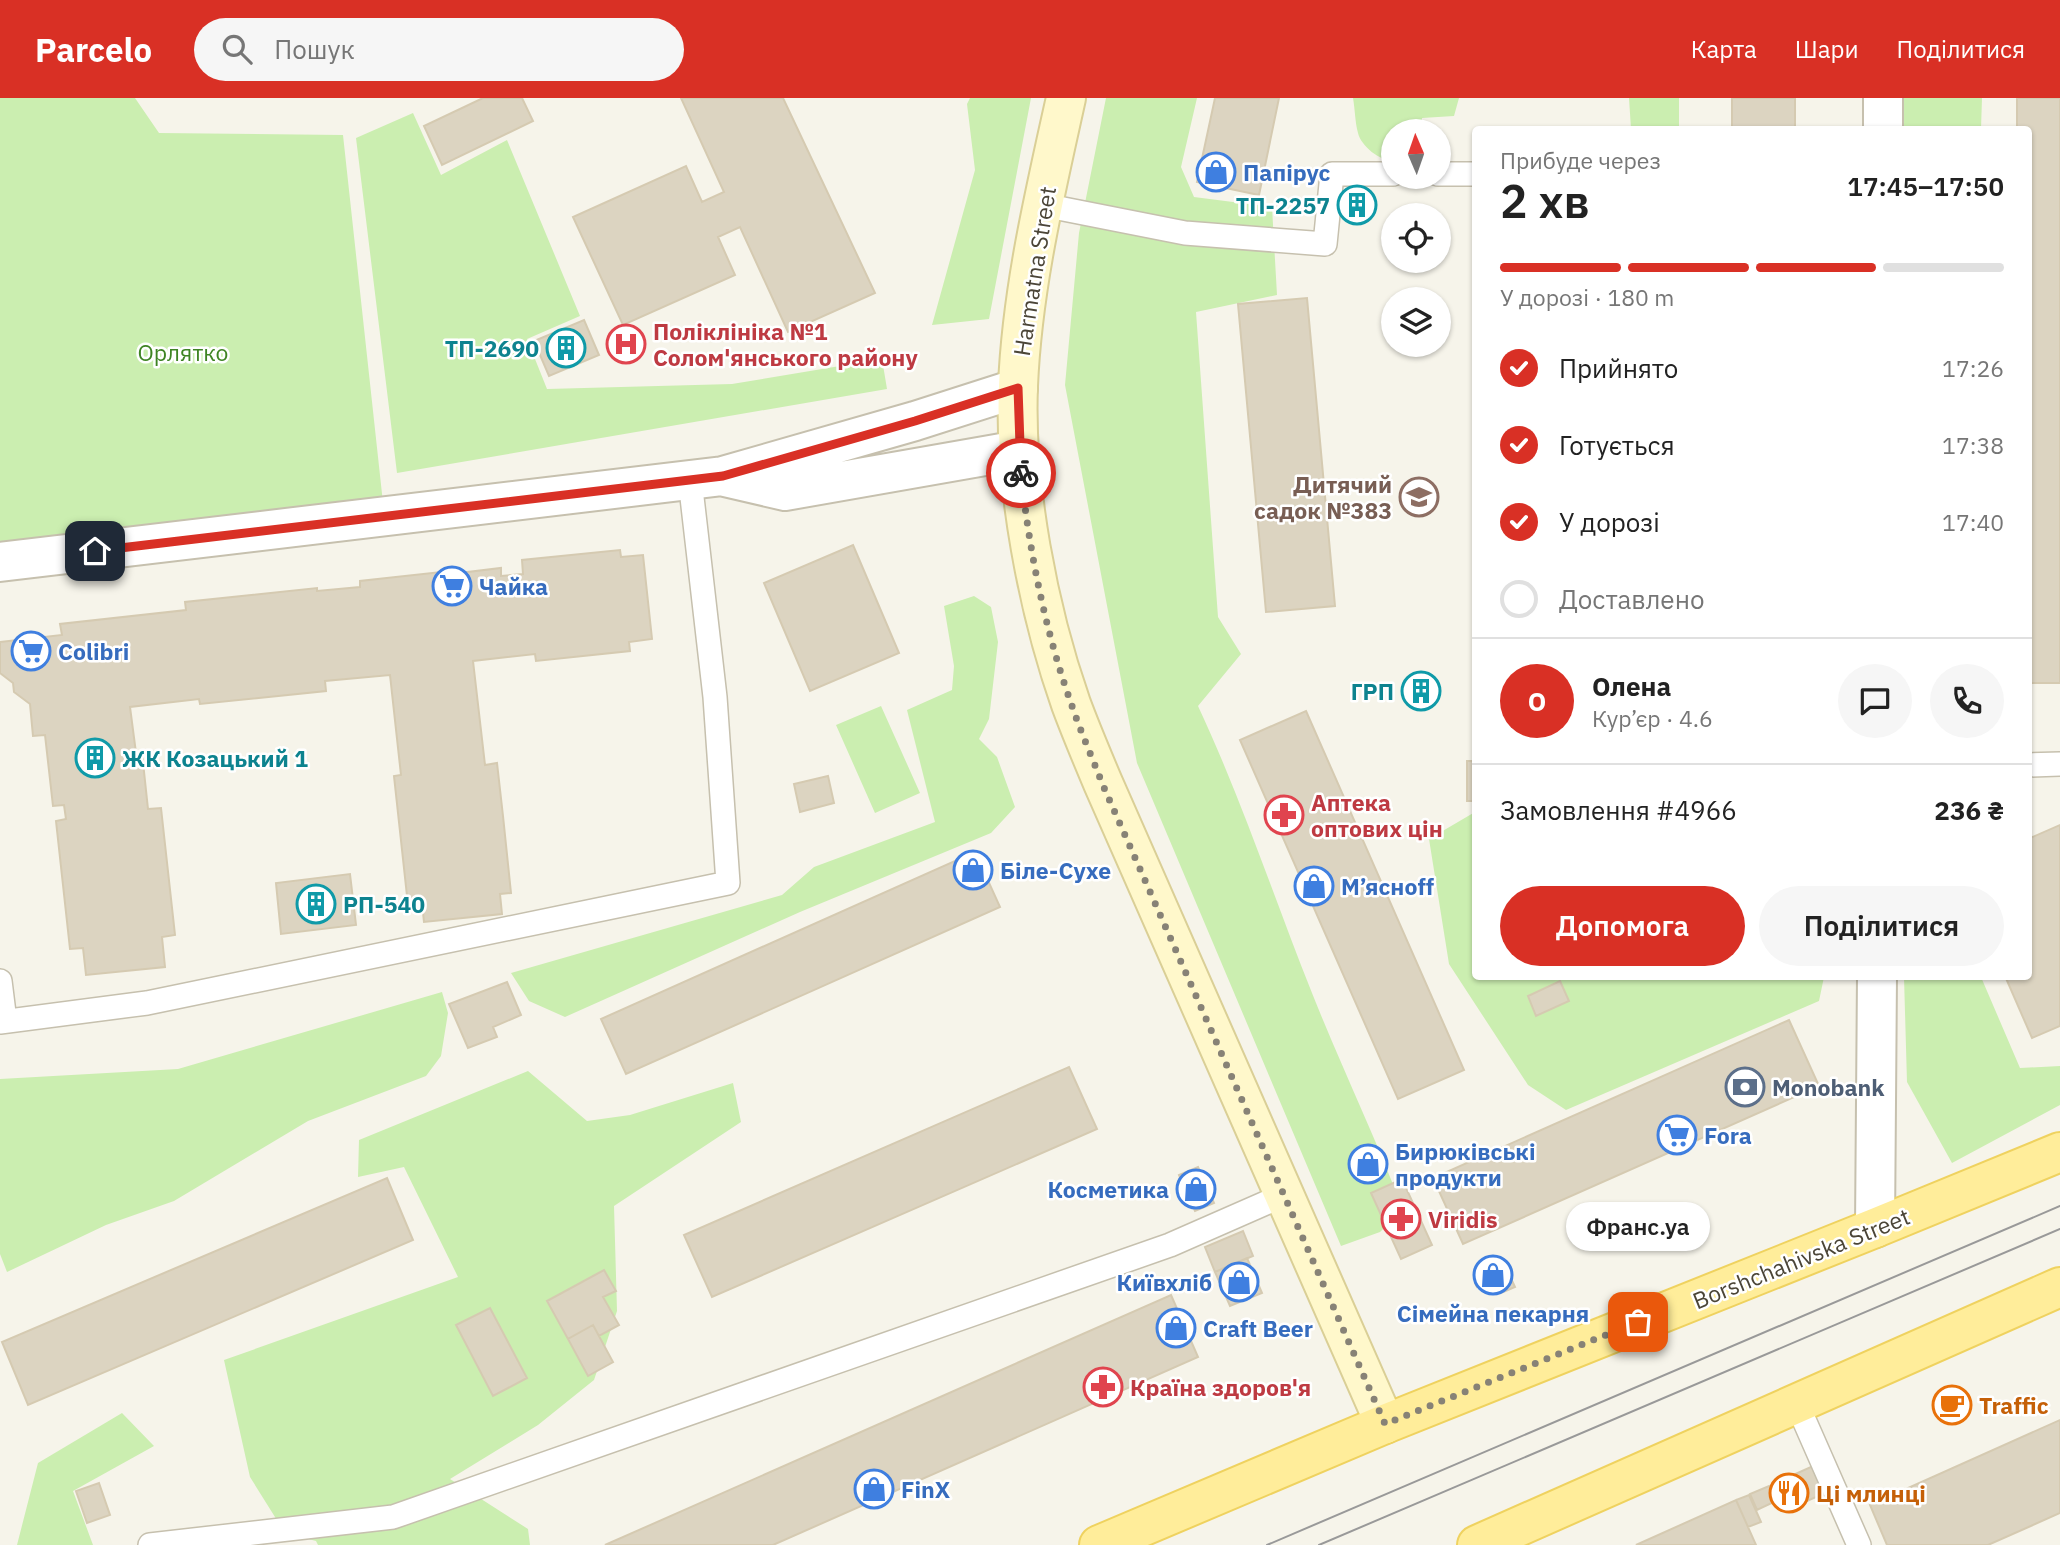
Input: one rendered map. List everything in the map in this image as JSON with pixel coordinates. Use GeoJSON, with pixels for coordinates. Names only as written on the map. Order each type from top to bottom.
{"type":"FeatureCollection","features":[{"type":"Feature","properties":{"kind":"main road","name":"Borshchahivska Street"},"geometry":{"type":"LineString","coordinates":[[1099,1545],[1385,1424],[2060,1152]]}},
{"type":"Feature","properties":{"kind":"main road"},"geometry":{"type":"LineString","coordinates":[[1477,1545],[2060,1287]]}},
{"type":"Feature","properties":{"kind":"street","name":"Harmatna Street"},"geometry":{"type":"LineString","coordinates":[[1066,98],[1025,305],[1018,388],[1019,450],[1027,528],[1048,623],[1071,703],[1102,783],[1385,1424]]}},
{"type":"Feature","properties":{"kind":"street"},"geometry":{"type":"LineString","coordinates":[[1883,98],[1883,126]]}},
{"type":"Feature","properties":{"kind":"street"},"geometry":{"type":"LineString","coordinates":[[0,562],[706,478],[915,421],[1018,388]]}},
{"type":"Feature","properties":{"kind":"street"},"geometry":{"type":"LineString","coordinates":[[706,478],[785,491],[1019,450]]}},
{"type":"Feature","properties":{"kind":"street"},"geometry":{"type":"LineString","coordinates":[[1875,1228],[1877,980]]}},
{"type":"Feature","properties":{"kind":"lane"},"geometry":{"type":"LineString","coordinates":[[1043,205],[1185,233],[1325,244],[1332,174],[1381,174]]}},
{"type":"Feature","properties":{"kind":"lane"},"geometry":{"type":"LineString","coordinates":[[1451,174],[1472,174]]}},
{"type":"Feature","properties":{"kind":"lane"},"geometry":{"type":"LineString","coordinates":[[0,981],[3,1021],[146,1003],[728,883],[715,697],[706,478]]}},
{"type":"Feature","properties":{"kind":"lane"},"geometry":{"type":"LineString","coordinates":[[2032,765],[2060,764]]}},
{"type":"Feature","properties":{"kind":"lane"},"geometry":{"type":"LineString","coordinates":[[150,1545],[393,1517],[1170,1245],[1284,1195]]}},
{"type":"Feature","properties":{"kind":"lane"},"geometry":{"type":"LineString","coordinates":[[1797,1404],[1859,1545]]}},
{"type":"Feature","properties":{"kind":"green space","name":"Орлятко"},"geometry":{"type":"Polygon","coordinates":[[[0,98],[135,98],[159,133],[343,135],[384,512],[0,558],[0,98]]]}},
{"type":"Feature","properties":{"kind":"green space"},"geometry":{"type":"Polygon","coordinates":[[[970,98],[1031,98],[989,319],[932,325],[975,170],[967,104],[970,98]]]}},
{"type":"Feature","properties":{"kind":"green space"},"geometry":{"type":"Polygon","coordinates":[[[1106,98],[1197,98],[1181,167],[1194,197],[1272,207],[1277,295],[1196,312],[1218,617],[1241,654],[1198,706],[1243,813],[1312,993],[1403,1210],[1380,1232],[1341,1246],[1137,763],[1065,385],[1079,233],[1106,98]]]}},
{"type":"Feature","properties":{"kind":"green space"},"geometry":{"type":"Polygon","coordinates":[[[1353,98],[1459,98],[1454,116],[1381,119],[1381,157],[1367,148],[1357,129],[1353,98]]]}},
{"type":"Feature","properties":{"kind":"green space"},"geometry":{"type":"Polygon","coordinates":[[[1629,98],[1679,98],[1679,126],[1631,126],[1629,98]]]}},
{"type":"Feature","properties":{"kind":"green space"},"geometry":{"type":"Polygon","coordinates":[[[1895,98],[1982,98],[1981,126],[1898,126],[1895,98]]]}},
{"type":"Feature","properties":{"kind":"green space"},"geometry":{"type":"Polygon","coordinates":[[[413,113],[441,175],[507,140],[580,316],[527,339],[547,389],[732,384],[882,359],[887,389],[397,473],[356,138],[413,113]]]}},
{"type":"Feature","properties":{"kind":"green space"},"geometry":{"type":"Polygon","coordinates":[[[974,596],[991,607],[998,642],[989,719],[979,739],[997,757],[1015,807],[991,833],[800,912],[565,1017],[529,1001],[511,973],[782,895],[814,867],[935,822],[907,710],[952,690],[954,666],[944,606],[974,596]]]}},
{"type":"Feature","properties":{"kind":"green space"},"geometry":{"type":"Polygon","coordinates":[[[881,706],[920,793],[875,813],[836,725],[881,706]]]}},
{"type":"Feature","properties":{"kind":"green space"},"geometry":{"type":"Polygon","coordinates":[[[1472,814],[1472,980],[1823,980],[1819,1001],[1566,1110],[1528,1085],[1449,964],[1429,839],[1472,814]]]}},
{"type":"Feature","properties":{"kind":"green space"},"geometry":{"type":"Polygon","coordinates":[[[1904,980],[1982,980],[2020,1068],[2060,1066],[2060,1105],[1952,1163],[1907,1082],[1904,980]]]}},
{"type":"Feature","properties":{"kind":"green space"},"geometry":{"type":"Polygon","coordinates":[[[442,992],[448,1013],[441,1056],[426,1076],[308,1121],[174,1201],[106,1225],[7,1272],[0,1254],[0,1079],[178,1069],[442,992]]]}},
{"type":"Feature","properties":{"kind":"green space"},"geometry":{"type":"Polygon","coordinates":[[[528,1071],[587,1121],[630,1115],[733,1083],[741,1122],[614,1206],[617,1311],[594,1380],[538,1425],[450,1479],[528,1529],[530,1545],[318,1545],[316,1541],[285,1533],[250,1477],[224,1360],[458,1277],[404,1167],[358,1177],[359,1140],[528,1071]]]}},
{"type":"Feature","properties":{"kind":"green space"},"geometry":{"type":"Polygon","coordinates":[[[122,1413],[154,1446],[73,1491],[93,1545],[17,1545],[38,1463],[122,1413]]]}},
{"type":"Feature","properties":{"kind":"building"},"geometry":{"type":"Polygon","coordinates":[[[483,98],[522,98],[533,121],[442,165],[424,126],[483,98]]]}},
{"type":"Feature","properties":{"kind":"building"},"geometry":{"type":"Polygon","coordinates":[[[681,98],[783,98],[875,293],[788,332],[740,227],[718,237],[735,275],[623,325],[573,217],[686,166],[702,202],[724,192],[681,98]]]}},
{"type":"Feature","properties":{"kind":"building"},"geometry":{"type":"Polygon","coordinates":[[[1215,98],[1279,98],[1259,195],[1197,182],[1215,98]]]}},
{"type":"Feature","properties":{"kind":"building"},"geometry":{"type":"Polygon","coordinates":[[[1732,98],[1795,98],[1795,126],[1732,126],[1732,98]]]}},
{"type":"Feature","properties":{"kind":"building"},"geometry":{"type":"Polygon","coordinates":[[[2017,98],[2060,98],[2060,683],[2032,683],[2032,126],[2017,126],[2017,98]]]}},
{"type":"Feature","properties":{"kind":"building","name":"ТП-2257"},"geometry":{"type":"Polygon","coordinates":[[[1348,191],[1366,191],[1367,219],[1348,219],[1348,191]]]}},
{"type":"Feature","properties":{"kind":"building"},"geometry":{"type":"Polygon","coordinates":[[[1307,298],[1335,606],[1266,612],[1238,304],[1307,298]]]}},
{"type":"Feature","properties":{"kind":"building","name":"ТП-2690"},"geometry":{"type":"Polygon","coordinates":[[[584,320],[599,355],[549,376],[534,341],[584,320]]]}},
{"type":"Feature","properties":{"kind":"building"},"geometry":{"type":"Polygon","coordinates":[[[853,545],[899,653],[810,691],[764,583],[853,545]]]}},
{"type":"Feature","properties":{"kind":"building","name":"ЖК Козацький 1"},"geometry":{"type":"Polygon","coordinates":[[[620,550],[621,557],[643,555],[652,639],[629,642],[630,651],[536,661],[535,654],[473,661],[485,765],[497,763],[511,893],[500,894],[502,914],[424,922],[422,903],[408,905],[394,776],[401,775],[390,675],[325,681],[326,691],[200,704],[199,699],[130,707],[136,753],[142,753],[148,809],[161,808],[175,935],[162,937],[165,967],[86,975],[83,948],[70,949],[56,821],[66,819],[64,805],[53,806],[45,735],[33,736],[30,704],[14,692],[13,683],[0,673],[0,642],[62,635],[60,624],[186,610],[185,602],[317,588],[317,591],[360,587],[360,581],[459,570],[459,573],[501,568],[501,576],[523,574],[522,560],[620,550]]]}},
{"type":"Feature","properties":{"kind":"building","name":"ГРП"},"geometry":{"type":"Polygon","coordinates":[[[1408,681],[1434,683],[1433,700],[1407,698],[1408,681]]]}},
{"type":"Feature","properties":{"kind":"building"},"geometry":{"type":"Polygon","coordinates":[[[1306,711],[1464,1070],[1398,1099],[1240,740],[1306,711]]]}},
{"type":"Feature","properties":{"kind":"building"},"geometry":{"type":"Polygon","coordinates":[[[1467,761],[1472,761],[1472,801],[1467,801],[1467,761]]]}},
{"type":"Feature","properties":{"kind":"building"},"geometry":{"type":"Polygon","coordinates":[[[828,776],[834,803],[800,812],[794,784],[828,776]]]}},
{"type":"Feature","properties":{"kind":"building"},"geometry":{"type":"Polygon","coordinates":[[[2060,825],[2060,1026],[2032,1038],[2007,980],[2032,980],[2032,837],[2060,825]]]}},
{"type":"Feature","properties":{"kind":"building"},"geometry":{"type":"Polygon","coordinates":[[[975,852],[1000,907],[626,1074],[601,1019],[975,852]]]}},
{"type":"Feature","properties":{"kind":"building","name":"РП-540"},"geometry":{"type":"Polygon","coordinates":[[[350,874],[356,925],[281,934],[276,883],[350,874]]]}},
{"type":"Feature","properties":{"kind":"building"},"geometry":{"type":"Polygon","coordinates":[[[1560,981],[1569,1001],[1536,1016],[1528,996],[1560,981]]]}},
{"type":"Feature","properties":{"kind":"building"},"geometry":{"type":"Polygon","coordinates":[[[507,982],[521,1015],[493,1027],[497,1037],[468,1048],[449,1004],[507,982]]]}},
{"type":"Feature","properties":{"kind":"building"},"geometry":{"type":"Polygon","coordinates":[[[1789,1020],[1819,1086],[1463,1244],[1433,1178],[1789,1020]]]}},
{"type":"Feature","properties":{"kind":"building"},"geometry":{"type":"Polygon","coordinates":[[[1069,1067],[1097,1129],[712,1297],[684,1235],[1069,1067]]]}},
{"type":"Feature","properties":{"kind":"building","name":"Бирюківські продукти"},"geometry":{"type":"Polygon","coordinates":[[[1370,1144],[1384,1175],[1366,1183],[1352,1152],[1370,1144]]]}},
{"type":"Feature","properties":{"kind":"building","name":"Косметика"},"geometry":{"type":"Polygon","coordinates":[[[1198,1167],[1214,1203],[1195,1211],[1179,1175],[1198,1167]]]}},
{"type":"Feature","properties":{"kind":"building"},"geometry":{"type":"Polygon","coordinates":[[[387,1178],[413,1240],[28,1405],[2,1342],[387,1178]]]}},
{"type":"Feature","properties":{"kind":"building","name":"Viridis"},"geometry":{"type":"Polygon","coordinates":[[[1402,1179],[1432,1245],[1401,1259],[1371,1193],[1402,1179]]]}},
{"type":"Feature","properties":{"kind":"building"},"geometry":{"type":"Polygon","coordinates":[[[1243,1231],[1253,1256],[1215,1272],[1205,1247],[1243,1231]]]}},
{"type":"Feature","properties":{"kind":"building","name":"Київхліб"},"geometry":{"type":"Polygon","coordinates":[[[1247,1258],[1262,1293],[1230,1306],[1215,1272],[1247,1258]]]}},
{"type":"Feature","properties":{"kind":"building","name":"Сімейна пекарня"},"geometry":{"type":"Polygon","coordinates":[[[1502,1259],[1515,1287],[1501,1293],[1495,1279],[1477,1287],[1475,1283],[1478,1270],[1502,1259]]]}},
{"type":"Feature","properties":{"kind":"building"},"geometry":{"type":"Polygon","coordinates":[[[604,1270],[616,1291],[603,1297],[619,1325],[599,1336],[593,1325],[568,1339],[547,1301],[604,1270]]]}},
{"type":"Feature","properties":{"kind":"building"},"geometry":{"type":"Polygon","coordinates":[[[1171,1295],[1198,1357],[773,1545],[605,1545],[1171,1295]]]}},
{"type":"Feature","properties":{"kind":"building"},"geometry":{"type":"Polygon","coordinates":[[[490,1308],[527,1378],[493,1396],[456,1325],[490,1308]]]}},
{"type":"Feature","properties":{"kind":"building"},"geometry":{"type":"Polygon","coordinates":[[[593,1325],[613,1362],[588,1376],[568,1339],[593,1325]]]}},
{"type":"Feature","properties":{"kind":"building"},"geometry":{"type":"Polygon","coordinates":[[[2060,1420],[2060,1513],[1988,1545],[1887,1545],[1870,1505],[2060,1420]]]}},
{"type":"Feature","properties":{"kind":"building"},"geometry":{"type":"Polygon","coordinates":[[[1813,1466],[1825,1493],[1805,1502],[1793,1475],[1813,1466]]]}},
{"type":"Feature","properties":{"kind":"building","name":"Ці млинці"},"geometry":{"type":"Polygon","coordinates":[[[1793,1475],[1805,1502],[1786,1511],[1774,1483],[1793,1475]]]}},
{"type":"Feature","properties":{"kind":"building"},"geometry":{"type":"Polygon","coordinates":[[[99,1483],[110,1515],[87,1523],[76,1491],[99,1483]]]}},
{"type":"Feature","properties":{"kind":"building"},"geometry":{"type":"Polygon","coordinates":[[[1769,1486],[1776,1501],[1757,1510],[1750,1494],[1769,1486]]]}},
{"type":"Feature","properties":{"kind":"building"},"geometry":{"type":"Polygon","coordinates":[[[1749,1495],[1761,1522],[1748,1527],[1736,1500],[1749,1495]]]}},
{"type":"Feature","properties":{"kind":"building"},"geometry":{"type":"Polygon","coordinates":[[[1736,1500],[1756,1545],[1636,1545],[1736,1500]]]}},
{"type":"Feature","properties":{"kind":"tram line"},"geometry":{"type":"LineString","coordinates":[[1267,1545],[2060,1206]]}},
{"type":"Feature","properties":{"kind":"tram line"},"geometry":{"type":"LineString","coordinates":[[1319,1545],[2060,1229]]}},
{"type":"Feature","properties":{"kind":"way so far"},"geometry":{"type":"LineString","coordinates":[[1021,473],[1027,528],[1048,623],[1071,703],[1102,783],[1385,1424],[1638,1322]]}},
{"type":"Feature","properties":{"kind":"place","name":"Папірус"},"geometry":{"type":"Point","coordinates":[1216,172]}},
{"type":"Feature","properties":{"kind":"place","name":"ТП-2257"},"geometry":{"type":"Point","coordinates":[1357,205]}},
{"type":"Feature","properties":{"kind":"place","name":"Поліклініка №1 Солом'янського району"},"geometry":{"type":"Point","coordinates":[626,344]}},
{"type":"Feature","properties":{"kind":"place","name":"ТП-2690"},"geometry":{"type":"Point","coordinates":[566,348]}},
{"type":"Feature","properties":{"kind":"place","name":"Дитячий садок №383"},"geometry":{"type":"Point","coordinates":[1419,497]}},
{"type":"Feature","properties":{"kind":"place","name":"Чайка"},"geometry":{"type":"Point","coordinates":[452,586]}},
{"type":"Feature","properties":{"kind":"place","name":"Colibri"},"geometry":{"type":"Point","coordinates":[31,651]}},
{"type":"Feature","properties":{"kind":"place","name":"ГРП"},"geometry":{"type":"Point","coordinates":[1421,691]}},
{"type":"Feature","properties":{"kind":"place","name":"ЖК Козацький 1"},"geometry":{"type":"Point","coordinates":[95,758]}},
{"type":"Feature","properties":{"kind":"place","name":"Аптека оптових цін"},"geometry":{"type":"Point","coordinates":[1284,815]}},
{"type":"Feature","properties":{"kind":"place","name":"Біле-Сухе"},"geometry":{"type":"Point","coordinates":[973,870]}},
{"type":"Feature","properties":{"kind":"place","name":"М’ясноff"},"geometry":{"type":"Point","coordinates":[1314,886]}},
{"type":"Feature","properties":{"kind":"place","name":"РП-540"},"geometry":{"type":"Point","coordinates":[316,904]}},
{"type":"Feature","properties":{"kind":"place","name":"Monobank"},"geometry":{"type":"Point","coordinates":[1745,1087]}},
{"type":"Feature","properties":{"kind":"place","name":"Fora"},"geometry":{"type":"Point","coordinates":[1677,1135]}},
{"type":"Feature","properties":{"kind":"place","name":"Бирюківські продукти"},"geometry":{"type":"Point","coordinates":[1368,1164]}},
{"type":"Feature","properties":{"kind":"place","name":"Косметика"},"geometry":{"type":"Point","coordinates":[1196,1189]}},
{"type":"Feature","properties":{"kind":"place","name":"Viridis"},"geometry":{"type":"Point","coordinates":[1401,1219]}},
{"type":"Feature","properties":{"kind":"place","name":"Сімейна пекарня"},"geometry":{"type":"Point","coordinates":[1493,1275]}},
{"type":"Feature","properties":{"kind":"place","name":"Київхліб"},"geometry":{"type":"Point","coordinates":[1239,1282]}},
{"type":"Feature","properties":{"kind":"place","name":"Франс.уа"},"geometry":{"type":"Point","coordinates":[1638,1322]}},
{"type":"Feature","properties":{"kind":"place","name":"Craft Beer"},"geometry":{"type":"Point","coordinates":[1176,1328]}},
{"type":"Feature","properties":{"kind":"place","name":"Країна здоров'я"},"geometry":{"type":"Point","coordinates":[1103,1387]}},
{"type":"Feature","properties":{"kind":"place","name":"Traffic"},"geometry":{"type":"Point","coordinates":[1952,1405]}},
{"type":"Feature","properties":{"kind":"place","name":"FinX"},"geometry":{"type":"Point","coordinates":[874,1489]}},
{"type":"Feature","properties":{"kind":"place","name":"Ці млинці"},"geometry":{"type":"Point","coordinates":[1789,1493]}},
{"type":"Feature","properties":{"kind":"route"},"geometry":{"type":"LineString","coordinates":[[95,551],[723,476],[915,421],[1018,388],[1021,473]]}}]}
